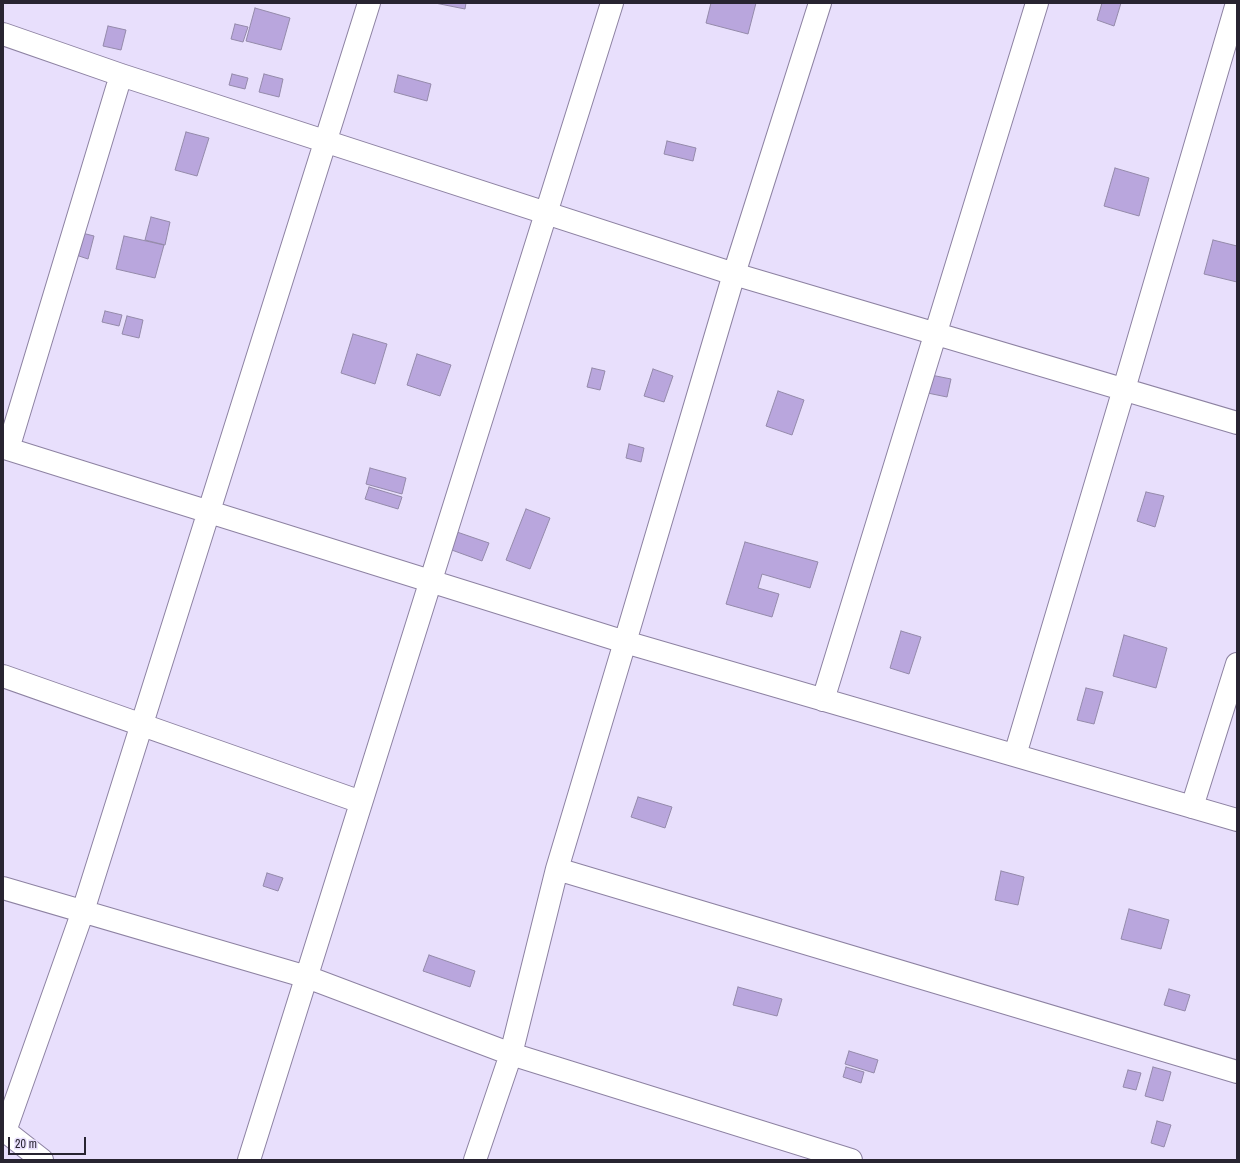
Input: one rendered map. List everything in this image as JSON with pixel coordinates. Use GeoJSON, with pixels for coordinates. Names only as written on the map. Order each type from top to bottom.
{"type":"FeatureCollection","features":[{"type":"Feature","properties":{"kind":"street"},"geometry":{"type":"LineString","coordinates":[[16,1160],[4,1131],[83,911],[369,3]]}},
{"type":"Feature","properties":{"kind":"street"},"geometry":{"type":"LineString","coordinates":[[249,1160],[612,3]]}},
{"type":"Feature","properties":{"kind":"street"},"geometry":{"type":"LineString","coordinates":[[475,1160],[511,1054],[557,870],[734,274],[820,3]]}},
{"type":"Feature","properties":{"kind":"street"},"geometry":{"type":"LineString","coordinates":[[823,700],[1036,3]]}},
{"type":"Feature","properties":{"kind":"street"},"geometry":{"type":"LineString","coordinates":[[1015,756],[1237,3]]}},
{"type":"Feature","properties":{"kind":"street"},"geometry":{"type":"LineString","coordinates":[[3,34],[121,76],[734,274],[1237,423]]}},
{"type":"Feature","properties":{"kind":"street"},"geometry":{"type":"LineString","coordinates":[[121,76],[6,448],[625,642],[1237,820]]}},
{"type":"Feature","properties":{"kind":"street"},"geometry":{"type":"LineString","coordinates":[[1192,807],[1237,664]]}},
{"type":"Feature","properties":{"kind":"street"},"geometry":{"type":"LineString","coordinates":[[3,676],[362,802]]}},
{"type":"Feature","properties":{"kind":"street"},"geometry":{"type":"LineString","coordinates":[[557,870],[1237,1072]]}},
{"type":"Feature","properties":{"kind":"street"},"geometry":{"type":"LineString","coordinates":[[3,888],[306,977],[511,1054],[851,1160]]}},
{"type":"Feature","properties":{"kind":"street"},"geometry":{"type":"LineString","coordinates":[[4,1131],[42,1160]]}},
{"type":"Feature","properties":{"kind":"building"},"geometry":{"type":"Polygon","coordinates":[[[435,3],[466,3],[465,9],[435,3]]]}},
{"type":"Feature","properties":{"kind":"building"},"geometry":{"type":"Polygon","coordinates":[[[711,3],[756,3],[748,34],[706,23],[711,3]]]}},
{"type":"Feature","properties":{"kind":"building"},"geometry":{"type":"Polygon","coordinates":[[[1102,3],[1121,3],[1114,26],[1097,20],[1102,3]]]}},
{"type":"Feature","properties":{"kind":"building"},"geometry":{"type":"Polygon","coordinates":[[[255,8],[290,18],[281,50],[246,41],[255,8]]]}},
{"type":"Feature","properties":{"kind":"building"},"geometry":{"type":"Polygon","coordinates":[[[235,24],[248,27],[243,42],[231,39],[235,24]]]}},
{"type":"Feature","properties":{"kind":"building"},"geometry":{"type":"Polygon","coordinates":[[[108,26],[126,30],[121,50],[103,46],[108,26]]]}},
{"type":"Feature","properties":{"kind":"building"},"geometry":{"type":"Polygon","coordinates":[[[232,74],[248,78],[245,89],[229,85],[232,74]]]}},
{"type":"Feature","properties":{"kind":"building"},"geometry":{"type":"Polygon","coordinates":[[[264,74],[283,79],[279,97],[259,92],[264,74]]]}},
{"type":"Feature","properties":{"kind":"building"},"geometry":{"type":"Polygon","coordinates":[[[398,75],[431,84],[427,101],[394,92],[398,75]]]}},
{"type":"Feature","properties":{"kind":"building"},"geometry":{"type":"Polygon","coordinates":[[[186,132],[209,138],[197,176],[175,170],[186,132]]]}},
{"type":"Feature","properties":{"kind":"building"},"geometry":{"type":"Polygon","coordinates":[[[667,141],[696,148],[693,161],[664,154],[667,141]]]}},
{"type":"Feature","properties":{"kind":"building"},"geometry":{"type":"Polygon","coordinates":[[[1115,168],[1149,178],[1139,216],[1104,206],[1115,168]]]}},
{"type":"Feature","properties":{"kind":"building"},"geometry":{"type":"Polygon","coordinates":[[[151,217],[170,222],[165,245],[145,240],[151,217]]]}},
{"type":"Feature","properties":{"kind":"building"},"geometry":{"type":"Polygon","coordinates":[[[82,233],[94,236],[88,259],[76,255],[82,233]]]}},
{"type":"Feature","properties":{"kind":"building"},"geometry":{"type":"Polygon","coordinates":[[[124,236],[164,245],[155,278],[116,269],[124,236]]]}},
{"type":"Feature","properties":{"kind":"building"},"geometry":{"type":"Polygon","coordinates":[[[1213,240],[1237,246],[1237,282],[1204,274],[1213,240]]]}},
{"type":"Feature","properties":{"kind":"building"},"geometry":{"type":"Polygon","coordinates":[[[105,311],[122,315],[119,326],[102,322],[105,311]]]}},
{"type":"Feature","properties":{"kind":"building"},"geometry":{"type":"Polygon","coordinates":[[[127,316],[143,320],[139,338],[122,334],[127,316]]]}},
{"type":"Feature","properties":{"kind":"building"},"geometry":{"type":"Polygon","coordinates":[[[353,334],[387,344],[375,384],[341,373],[353,334]]]}},
{"type":"Feature","properties":{"kind":"building"},"geometry":{"type":"Polygon","coordinates":[[[417,354],[451,365],[440,396],[407,385],[417,354]]]}},
{"type":"Feature","properties":{"kind":"building"},"geometry":{"type":"Polygon","coordinates":[[[592,368],[605,371],[600,390],[587,387],[592,368]]]}},
{"type":"Feature","properties":{"kind":"building"},"geometry":{"type":"Polygon","coordinates":[[[653,369],[673,376],[664,402],[644,396],[653,369]]]}},
{"type":"Feature","properties":{"kind":"building"},"geometry":{"type":"Polygon","coordinates":[[[916,372],[951,379],[947,397],[913,390],[916,372]]]}},
{"type":"Feature","properties":{"kind":"building"},"geometry":{"type":"Polygon","coordinates":[[[778,391],[804,400],[792,435],[766,426],[778,391]]]}},
{"type":"Feature","properties":{"kind":"building"},"geometry":{"type":"Polygon","coordinates":[[[629,444],[644,448],[641,462],[626,458],[629,444]]]}},
{"type":"Feature","properties":{"kind":"building"},"geometry":{"type":"Polygon","coordinates":[[[370,468],[406,478],[402,494],[366,484],[370,468]]]}},
{"type":"Feature","properties":{"kind":"building"},"geometry":{"type":"Polygon","coordinates":[[[369,487],[402,497],[398,509],[365,499],[369,487]]]}},
{"type":"Feature","properties":{"kind":"building"},"geometry":{"type":"Polygon","coordinates":[[[1146,492],[1164,496],[1155,527],[1137,521],[1146,492]]]}},
{"type":"Feature","properties":{"kind":"building"},"geometry":{"type":"Polygon","coordinates":[[[526,509],[550,518],[530,569],[506,560],[526,509]]]}},
{"type":"Feature","properties":{"kind":"building"},"geometry":{"type":"Polygon","coordinates":[[[454,531],[489,543],[482,561],[449,549],[454,531]]]}},
{"type":"Feature","properties":{"kind":"building"},"geometry":{"type":"Polygon","coordinates":[[[745,542],[818,562],[810,588],[762,574],[758,588],[779,594],[772,617],[726,604],[745,542]]]}},
{"type":"Feature","properties":{"kind":"building"},"geometry":{"type":"Polygon","coordinates":[[[901,631],[921,637],[909,674],[890,668],[901,631]]]}},
{"type":"Feature","properties":{"kind":"building"},"geometry":{"type":"Polygon","coordinates":[[[1124,635],[1167,648],[1156,688],[1113,676],[1124,635]]]}},
{"type":"Feature","properties":{"kind":"building"},"geometry":{"type":"Polygon","coordinates":[[[1086,688],[1103,692],[1094,724],[1077,720],[1086,688]]]}},
{"type":"Feature","properties":{"kind":"building"},"geometry":{"type":"Polygon","coordinates":[[[638,797],[672,807],[665,828],[631,817],[638,797]]]}},
{"type":"Feature","properties":{"kind":"building"},"geometry":{"type":"Polygon","coordinates":[[[1001,871],[1024,877],[1018,905],[995,900],[1001,871]]]}},
{"type":"Feature","properties":{"kind":"building"},"geometry":{"type":"Polygon","coordinates":[[[267,873],[283,878],[278,891],[263,886],[267,873]]]}},
{"type":"Feature","properties":{"kind":"building"},"geometry":{"type":"Polygon","coordinates":[[[1129,909],[1169,920],[1161,949],[1121,939],[1129,909]]]}},
{"type":"Feature","properties":{"kind":"building"},"geometry":{"type":"Polygon","coordinates":[[[429,955],[475,971],[470,987],[423,971],[429,955]]]}},
{"type":"Feature","properties":{"kind":"building"},"geometry":{"type":"Polygon","coordinates":[[[738,987],[782,999],[777,1016],[733,1005],[738,987]]]}},
{"type":"Feature","properties":{"kind":"building"},"geometry":{"type":"Polygon","coordinates":[[[1169,989],[1190,995],[1185,1011],[1164,1005],[1169,989]]]}},
{"type":"Feature","properties":{"kind":"building"},"geometry":{"type":"Polygon","coordinates":[[[849,1051],[878,1060],[874,1073],[845,1064],[849,1051]]]}},
{"type":"Feature","properties":{"kind":"building"},"geometry":{"type":"Polygon","coordinates":[[[846,1067],[864,1072],[861,1083],[843,1077],[846,1067]]]}},
{"type":"Feature","properties":{"kind":"building"},"geometry":{"type":"Polygon","coordinates":[[[1153,1067],[1171,1072],[1163,1101],[1145,1096],[1153,1067]]]}},
{"type":"Feature","properties":{"kind":"building"},"geometry":{"type":"Polygon","coordinates":[[[1128,1070],[1141,1073],[1136,1090],[1123,1087],[1128,1070]]]}},
{"type":"Feature","properties":{"kind":"building"},"geometry":{"type":"Polygon","coordinates":[[[1157,1121],[1171,1125],[1164,1147],[1151,1143],[1157,1121]]]}}]}
